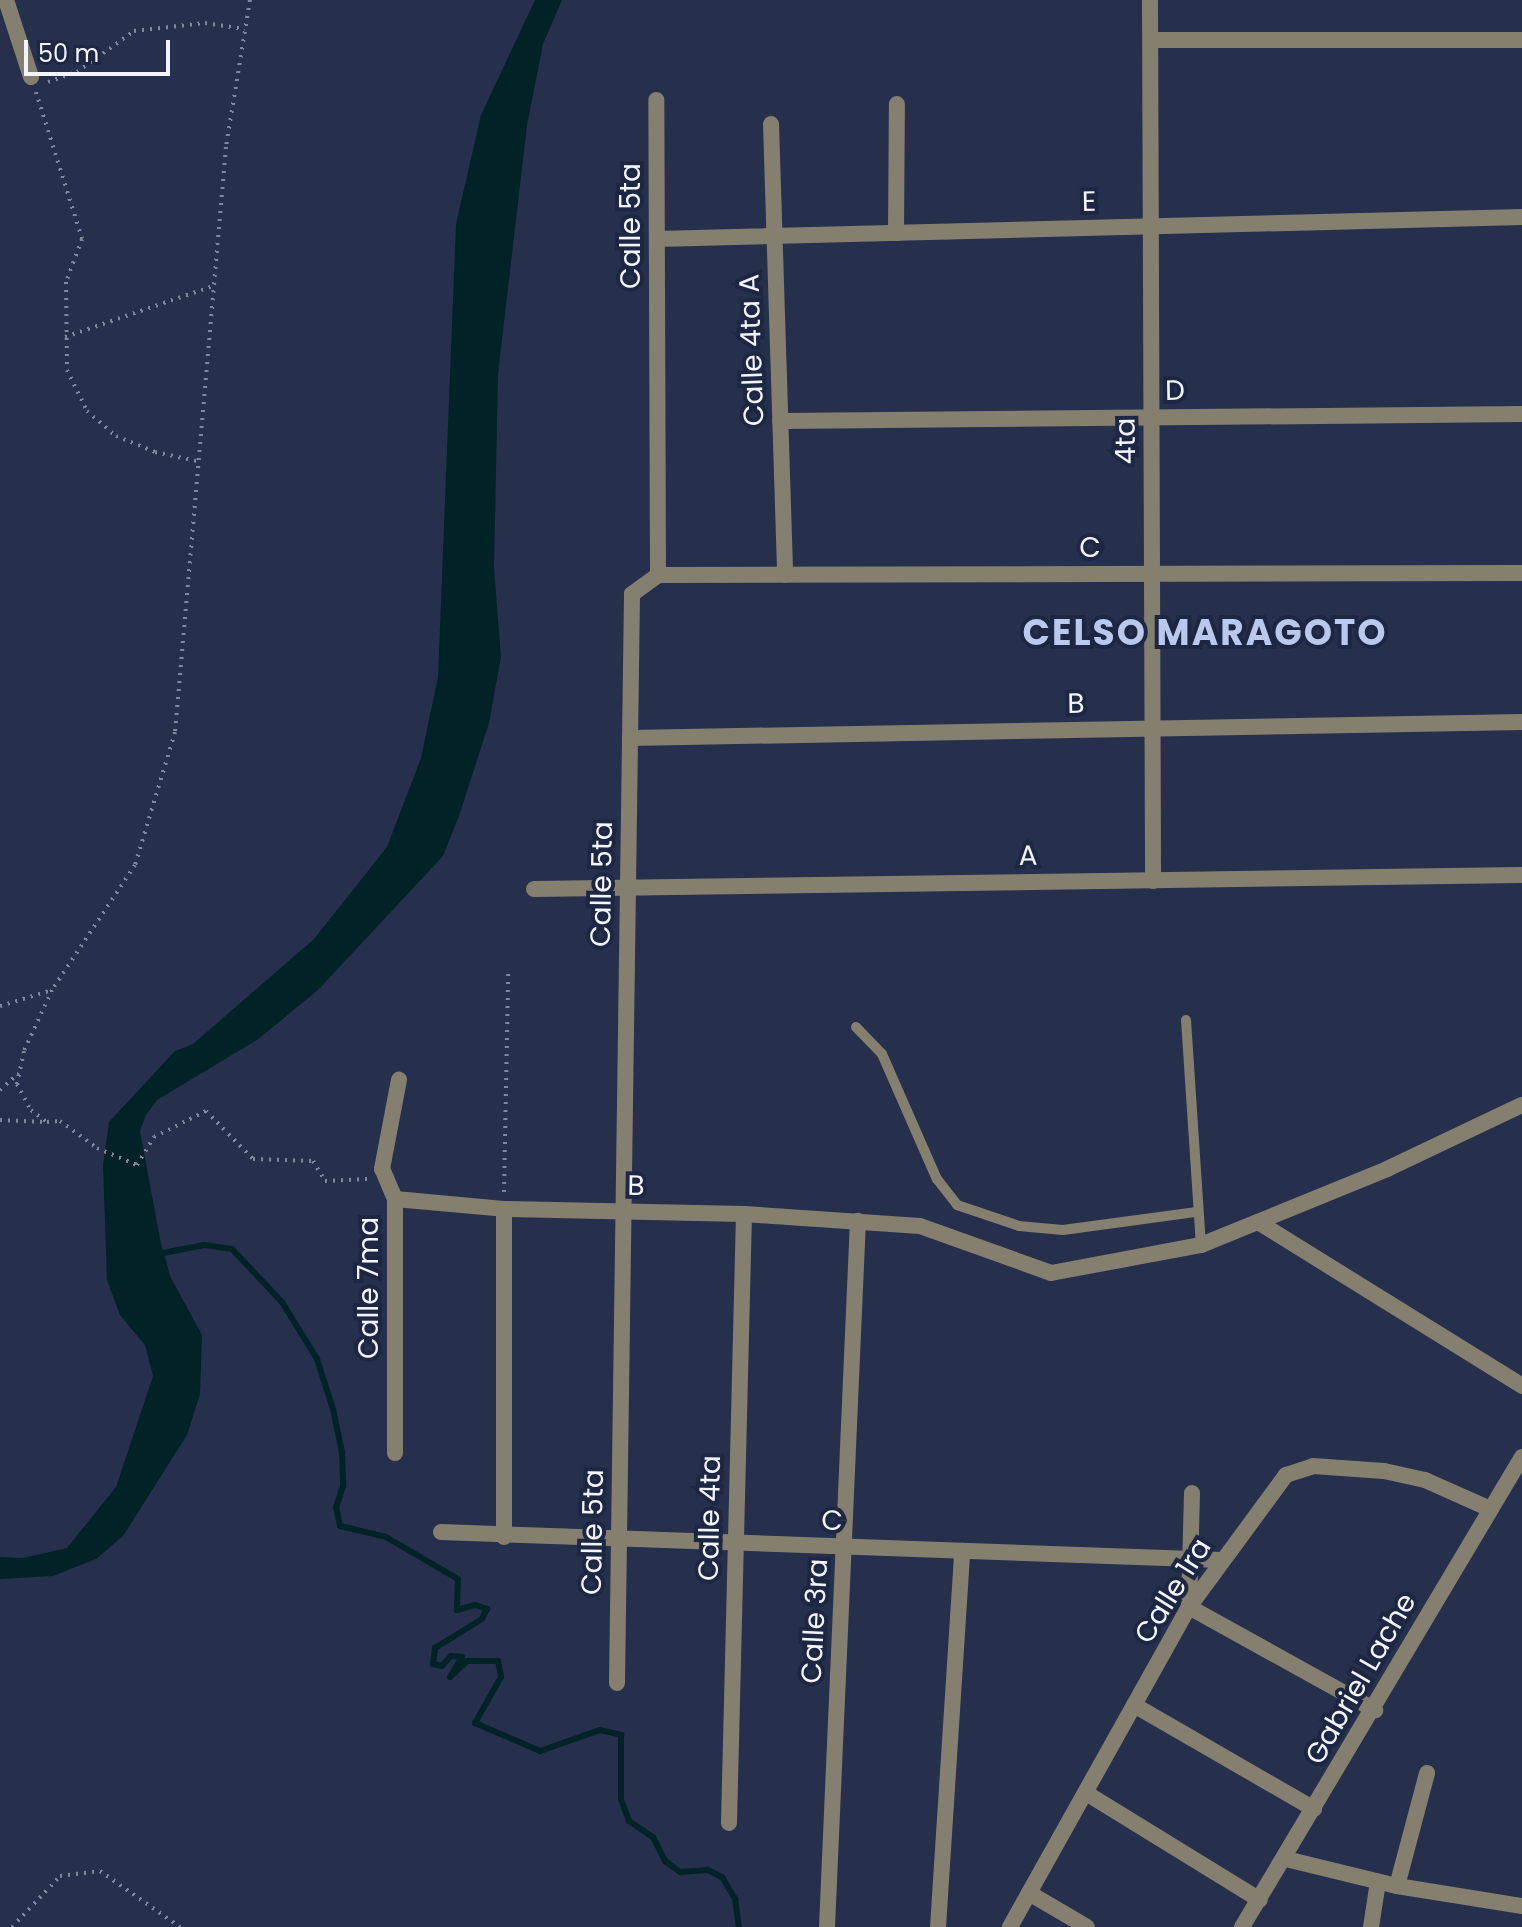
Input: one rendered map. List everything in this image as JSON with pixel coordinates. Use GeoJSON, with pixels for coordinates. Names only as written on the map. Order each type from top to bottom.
{"type":"FeatureCollection","features":[{"type":"Feature","properties":{"kind":"street"},"geometry":{"type":"LineString","coordinates":[[6,0],[31,77]]}},
{"type":"Feature","properties":{"kind":"street","name":"4ta"},"geometry":{"type":"LineString","coordinates":[[1150,0],[1156,728],[1153,881]]}},
{"type":"Feature","properties":{"kind":"street"},"geometry":{"type":"LineString","coordinates":[[1151,40],[1522,40]]}},
{"type":"Feature","properties":{"kind":"street","name":"Calle 5ta"},"geometry":{"type":"LineString","coordinates":[[617,1683],[632,594],[658,575],[656,100]]}},
{"type":"Feature","properties":{"kind":"street"},"geometry":{"type":"LineString","coordinates":[[896,233],[897,104]]}},
{"type":"Feature","properties":{"kind":"street","name":"Calle 4ta A"},"geometry":{"type":"LineString","coordinates":[[771,124],[785,575]]}},
{"type":"Feature","properties":{"kind":"street","name":"E"},"geometry":{"type":"LineString","coordinates":[[657,239],[1522,217]]}},
{"type":"Feature","properties":{"kind":"street","name":"D"},"geometry":{"type":"LineString","coordinates":[[780,421],[1522,414]]}},
{"type":"Feature","properties":{"kind":"street","name":"C"},"geometry":{"type":"LineString","coordinates":[[658,575],[1522,573]]}},
{"type":"Feature","properties":{"kind":"street","name":"B"},"geometry":{"type":"LineString","coordinates":[[630,738],[1522,722]]}},
{"type":"Feature","properties":{"kind":"street","name":"A"},"geometry":{"type":"LineString","coordinates":[[534,889],[1522,875]]}},
{"type":"Feature","properties":{"kind":"street","name":"Calle 7ma"},"geometry":{"type":"LineString","coordinates":[[395,1453],[395,1199],[385,1178],[399,1080]]}},
{"type":"Feature","properties":{"kind":"street","name":"B"},"geometry":{"type":"LineString","coordinates":[[395,1199],[504,1209],[744,1214],[920,1226],[1051,1273],[1201,1245],[1522,1105]]}},
{"type":"Feature","properties":{"kind":"street"},"geometry":{"type":"LineString","coordinates":[[504,1209],[504,1537]]}},
{"type":"Feature","properties":{"kind":"street","name":"Calle 4ta"},"geometry":{"type":"LineString","coordinates":[[729,1823],[744,1214]]}},
{"type":"Feature","properties":{"kind":"street","name":"Calle 3ra"},"geometry":{"type":"LineString","coordinates":[[827,1927],[858,1221]]}},
{"type":"Feature","properties":{"kind":"street"},"geometry":{"type":"LineString","coordinates":[[1258,1222],[1522,1386]]}},
{"type":"Feature","properties":{"kind":"street","name":"Gabriel Lache"},"geometry":{"type":"LineString","coordinates":[[1242,1927],[1375,1710],[1490,1509],[1516,1478],[1522,1457]]}},
{"type":"Feature","properties":{"kind":"street","name":"Calle 1ra"},"geometry":{"type":"LineString","coordinates":[[1010,1927],[1189,1607],[1286,1475],[1313,1466],[1425,1480],[1490,1509]]}},
{"type":"Feature","properties":{"kind":"street"},"geometry":{"type":"LineString","coordinates":[[1192,1493],[1189,1607],[1375,1710]]}},
{"type":"Feature","properties":{"kind":"street","name":"C"},"geometry":{"type":"LineString","coordinates":[[441,1532],[504,1537],[1221,1560]]}},
{"type":"Feature","properties":{"kind":"street"},"geometry":{"type":"LineString","coordinates":[[938,1927],[962,1551]]}},
{"type":"Feature","properties":{"kind":"street"},"geometry":{"type":"LineString","coordinates":[[1134,1705],[1314,1809]]}},
{"type":"Feature","properties":{"kind":"street"},"geometry":{"type":"LineString","coordinates":[[1397,1886],[1427,1773]]}},
{"type":"Feature","properties":{"kind":"street"},"geometry":{"type":"LineString","coordinates":[[1086,1793],[1260,1900]]}},
{"type":"Feature","properties":{"kind":"street"},"geometry":{"type":"LineString","coordinates":[[1286,1859],[1397,1886],[1522,1906]]}},
{"type":"Feature","properties":{"kind":"street"},"geometry":{"type":"LineString","coordinates":[[1371,1927],[1378,1882]]}},
{"type":"Feature","properties":{"kind":"street"},"geometry":{"type":"LineString","coordinates":[[1029,1893],[1087,1927]]}},
{"type":"Feature","properties":{"kind":"lane"},"geometry":{"type":"LineString","coordinates":[[1186,1020],[1201,1245]]}},
{"type":"Feature","properties":{"kind":"lane"},"geometry":{"type":"LineString","coordinates":[[856,1027],[882,1054],[937,1179],[957,1205],[1019,1226],[1063,1230],[1197,1212]]}},
{"type":"Feature","properties":{"kind":"path"},"geometry":{"type":"LineString","coordinates":[[47,1122],[31,1110],[17,1084],[20,1073],[52,990],[135,865],[175,732],[226,147],[250,0]]}},
{"type":"Feature","properties":{"kind":"path"},"geometry":{"type":"LineString","coordinates":[[197,461],[116,436],[87,411],[67,370],[66,282],[82,239],[34,86],[77,72],[134,31],[205,23],[245,29]]}},
{"type":"Feature","properties":{"kind":"path"},"geometry":{"type":"LineString","coordinates":[[65,337],[213,286]]}},
{"type":"Feature","properties":{"kind":"path"},"geometry":{"type":"LineString","coordinates":[[504,1209],[508,974]]}},
{"type":"Feature","properties":{"kind":"path"},"geometry":{"type":"LineString","coordinates":[[0,1006],[52,990]]}},
{"type":"Feature","properties":{"kind":"path"},"geometry":{"type":"LineString","coordinates":[[0,1090],[20,1073]]}},
{"type":"Feature","properties":{"kind":"path"},"geometry":{"type":"LineString","coordinates":[[0,1120],[60,1121],[97,1148],[137,1165],[154,1137],[206,1111],[253,1159],[313,1161],[325,1181],[385,1178]]}},
{"type":"Feature","properties":{"kind":"path"},"geometry":{"type":"LineString","coordinates":[[12,1927],[60,1876],[100,1871],[180,1927]]}},
{"type":"Feature","properties":{"kind":"shaded area"},"geometry":{"type":"Polygon","coordinates":[[[535,0],[562,0],[543,44],[527,125],[498,374],[494,568],[501,657],[489,723],[459,816],[443,856],[318,990],[257,1040],[157,1100],[146,1115],[140,1131],[161,1244],[171,1278],[202,1335],[200,1394],[187,1435],[123,1536],[96,1559],[53,1576],[0,1579],[0,1557],[23,1558],[67,1548],[116,1487],[153,1376],[145,1345],[120,1315],[107,1280],[103,1165],[109,1122],[175,1051],[193,1044],[314,939],[387,847],[421,758],[438,677],[456,224],[481,115],[535,0]]]}},
{"type":"Feature","properties":{"kind":"waterway"},"geometry":{"type":"LineString","coordinates":[[158,1254],[204,1245],[232,1249],[282,1302],[317,1359],[333,1409],[342,1452],[343,1486],[336,1507],[340,1526],[386,1537],[458,1579],[457,1610],[475,1605],[487,1609],[482,1619],[435,1648],[433,1664],[442,1666],[451,1656],[462,1657],[450,1677],[467,1661],[498,1661],[501,1677],[475,1723],[540,1751],[600,1730],[621,1735],[621,1799],[629,1821],[653,1837],[665,1861],[680,1872],[708,1870],[722,1877],[735,1899],[739,1927]]}},
{"type":"Feature","properties":{"kind":"district","name":"CELSO MARAGOTO"},"geometry":{"type":"Point","coordinates":[1205,633]}}]}
